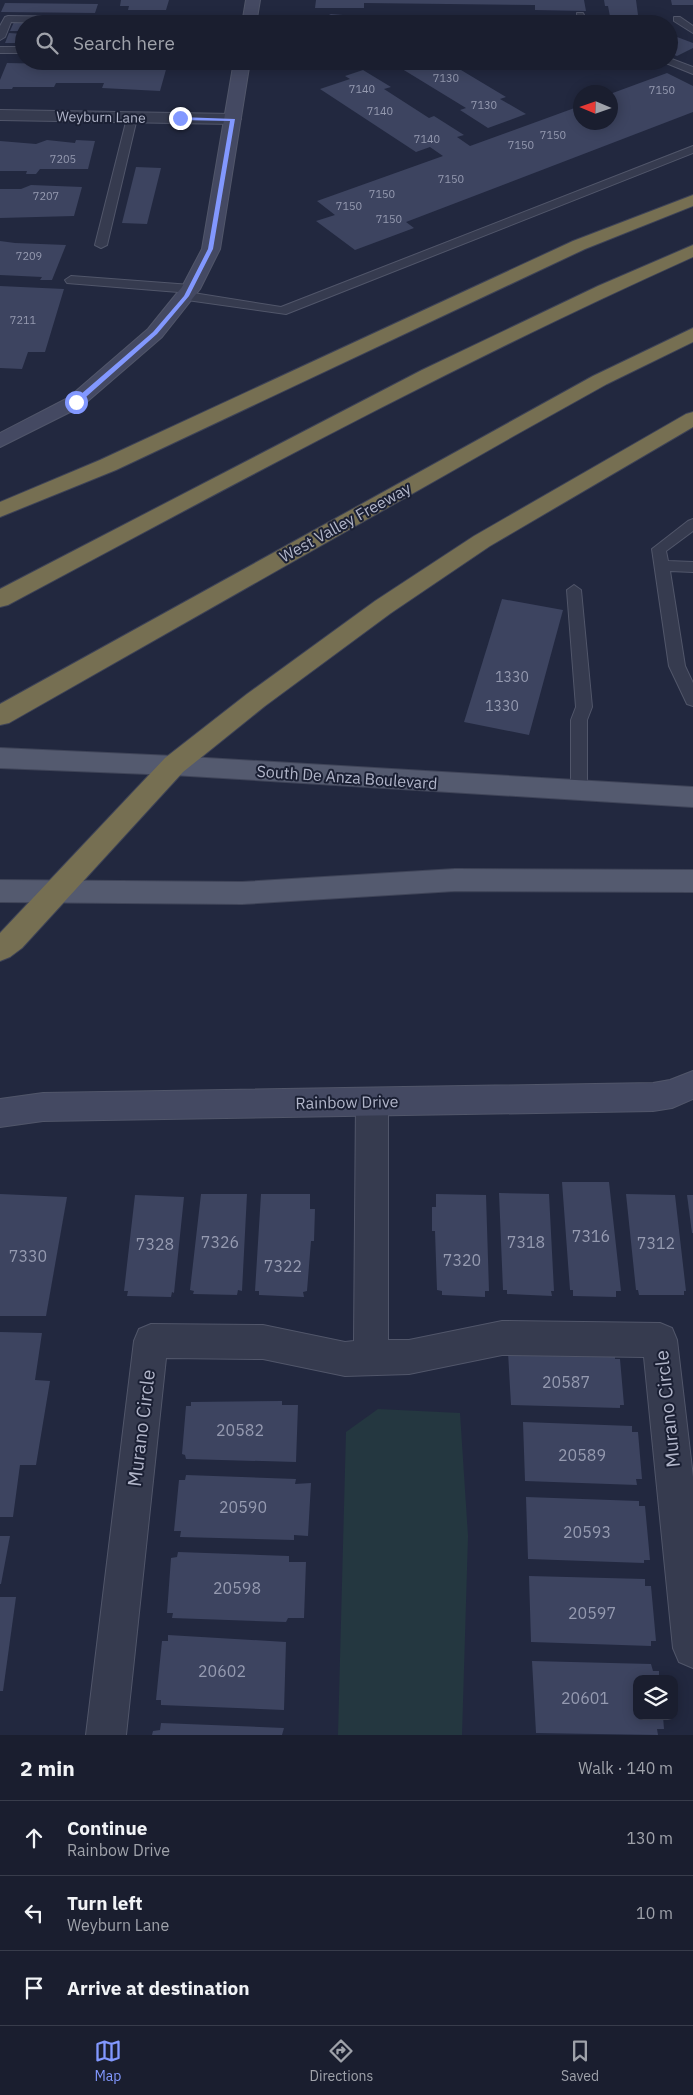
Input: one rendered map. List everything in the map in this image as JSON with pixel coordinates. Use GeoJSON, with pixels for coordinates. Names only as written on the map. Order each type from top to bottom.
{"type":"FeatureCollection","features":[{"type":"Feature","properties":{"kind":"highway"},"geometry":{"type":"LineString","coordinates":[[0,510],[108,465],[579,245],[693,200]]}},
{"type":"Feature","properties":{"kind":"highway"},"geometry":{"type":"LineString","coordinates":[[0,599],[423,375],[624,280],[693,250]]}},
{"type":"Feature","properties":{"kind":"highway","name":"West Valley Freeway"},"geometry":{"type":"LineString","coordinates":[[0,716],[505,432],[600,380],[693,334]]}},
{"type":"Feature","properties":{"kind":"highway"},"geometry":{"type":"LineString","coordinates":[[0,949],[12,940],[53,893],[174,765],[256,700],[383,606],[482,541],[693,418]]}},
{"type":"Feature","properties":{"kind":"main road","name":"South De Anza Boulevard"},"geometry":{"type":"LineString","coordinates":[[0,758],[174,765],[579,792],[693,797]]}},
{"type":"Feature","properties":{"kind":"main road"},"geometry":{"type":"LineString","coordinates":[[0,891],[53,893],[261,892],[455,880],[693,881]]}},
{"type":"Feature","properties":{"kind":"street"},"geometry":{"type":"LineString","coordinates":[[250,15],[253,0]]}},
{"type":"Feature","properties":{"kind":"street"},"geometry":{"type":"LineString","coordinates":[[0,441],[76,402],[155,333],[189,292],[210,249],[241,70]]}},
{"type":"Feature","properties":{"kind":"street","name":"Weyburn Lane"},"geometry":{"type":"LineString","coordinates":[[0,116],[233,119]]}},
{"type":"Feature","properties":{"kind":"street","name":"Rainbow Drive"},"geometry":{"type":"LineString","coordinates":[[0,1113],[43,1107],[653,1096],[672,1094],[693,1085]]}},
{"type":"Feature","properties":{"kind":"street"},"geometry":{"type":"LineString","coordinates":[[370,1358],[372,1102]]}},
{"type":"Feature","properties":{"kind":"street","name":"Murano Circle"},"geometry":{"type":"LineString","coordinates":[[106,1735],[151,1340],[263,1342],[344,1359],[409,1357],[502,1338],[660,1340],[693,1648]]}},
{"type":"Feature","properties":{"kind":"lane"},"geometry":{"type":"LineString","coordinates":[[0,38],[8,19],[15,19]]}},
{"type":"Feature","properties":{"kind":"lane"},"geometry":{"type":"LineString","coordinates":[[678,19],[693,30]]}},
{"type":"Feature","properties":{"kind":"lane"},"geometry":{"type":"LineString","coordinates":[[0,50],[15,50]]}},
{"type":"Feature","properties":{"kind":"lane"},"geometry":{"type":"LineString","coordinates":[[678,65],[693,71]]}},
{"type":"Feature","properties":{"kind":"lane"},"geometry":{"type":"LineString","coordinates":[[101,245],[132,118]]}},
{"type":"Feature","properties":{"kind":"lane"},"geometry":{"type":"LineString","coordinates":[[71,280],[189,292],[282,311],[693,149]]}},
{"type":"Feature","properties":{"kind":"lane"},"geometry":{"type":"LineString","coordinates":[[693,524],[659,549],[677,666],[693,700]]}},
{"type":"Feature","properties":{"kind":"lane"},"geometry":{"type":"LineString","coordinates":[[661,566],[693,567]]}},
{"type":"Feature","properties":{"kind":"lane"},"geometry":{"type":"LineString","coordinates":[[574,590],[584,707],[579,720],[579,792]]}},
{"type":"Feature","properties":{"kind":"shaded area"},"geometry":{"type":"Polygon","coordinates":[[[378,1409],[460,1413],[468,1536],[462,1735],[338,1735],[346,1432],[378,1409]]]}},
{"type":"Feature","properties":{"kind":"building"},"geometry":{"type":"Polygon","coordinates":[[[121,0],[169,0],[166,10],[128,10],[129,6],[120,6],[121,0]]]}},
{"type":"Feature","properties":{"kind":"building"},"geometry":{"type":"Polygon","coordinates":[[[316,0],[584,0],[586,11],[535,10],[535,5],[364,3],[364,8],[315,8],[316,0]]]}},
{"type":"Feature","properties":{"kind":"building"},"geometry":{"type":"Polygon","coordinates":[[[604,0],[636,0],[638,15],[610,15],[608,6],[605,6],[604,0]]]}},
{"type":"Feature","properties":{"kind":"building"},"geometry":{"type":"Polygon","coordinates":[[[671,0],[693,0],[693,5],[672,5],[671,0]]]}},
{"type":"Feature","properties":{"kind":"building"},"geometry":{"type":"Polygon","coordinates":[[[5,3],[98,4],[95,13],[1,12],[5,3]]]}},
{"type":"Feature","properties":{"kind":"building"},"geometry":{"type":"Polygon","coordinates":[[[14,22],[15,22],[15,31],[10,31],[14,22]]]}},
{"type":"Feature","properties":{"kind":"building"},"geometry":{"type":"Polygon","coordinates":[[[9,33],[15,33],[15,43],[5,43],[9,33]]]}},
{"type":"Feature","properties":{"kind":"building"},"geometry":{"type":"Polygon","coordinates":[[[678,37],[693,43],[693,48],[678,56],[678,37]]]}},
{"type":"Feature","properties":{"kind":"building"},"geometry":{"type":"Polygon","coordinates":[[[7,63],[15,63],[15,70],[166,70],[160,91],[102,88],[104,83],[56,83],[54,87],[13,87],[12,89],[0,89],[0,80],[7,63]]]}},
{"type":"Feature","properties":{"kind":"building"},"geometry":{"type":"Polygon","coordinates":[[[363,70],[391,87],[384,89],[429,118],[434,116],[464,135],[457,137],[470,146],[573,109],[573,130],[618,130],[618,91],[667,73],[693,86],[693,112],[406,222],[414,228],[355,250],[316,221],[335,215],[317,201],[443,156],[430,147],[416,152],[320,89],[350,79],[345,76],[363,70]]]}},
{"type":"Feature","properties":{"kind":"building"},"geometry":{"type":"Polygon","coordinates":[[[404,70],[461,70],[506,97],[500,99],[526,114],[488,128],[460,110],[466,108],[404,70]]]}},
{"type":"Feature","properties":{"kind":"building"},"geometry":{"type":"Polygon","coordinates":[[[47,140],[75,143],[76,140],[95,141],[88,169],[40,169],[36,174],[26,174],[27,171],[0,171],[0,141],[36,144],[47,140]]]}},
{"type":"Feature","properties":{"kind":"building"},"geometry":{"type":"Polygon","coordinates":[[[136,167],[161,168],[147,224],[122,223],[136,167]]]}},
{"type":"Feature","properties":{"kind":"building"},"geometry":{"type":"Polygon","coordinates":[[[31,185],[82,187],[74,216],[0,218],[0,189],[21,189],[31,185]]]}},
{"type":"Feature","properties":{"kind":"building"},"geometry":{"type":"Polygon","coordinates":[[[0,241],[66,245],[52,280],[40,280],[42,277],[0,275],[0,241]]]}},
{"type":"Feature","properties":{"kind":"building"},"geometry":{"type":"Polygon","coordinates":[[[0,286],[64,289],[45,352],[28,352],[22,369],[0,368],[0,286]]]}},
{"type":"Feature","properties":{"kind":"building"},"geometry":{"type":"Polygon","coordinates":[[[502,599],[563,610],[529,735],[464,722],[502,599]]]}},
{"type":"Feature","properties":{"kind":"building"},"geometry":{"type":"Polygon","coordinates":[[[562,1182],[609,1182],[621,1291],[616,1291],[616,1297],[573,1296],[573,1290],[570,1290],[562,1182]]]}},
{"type":"Feature","properties":{"kind":"building"},"geometry":{"type":"Polygon","coordinates":[[[499,1193],[549,1194],[554,1291],[551,1291],[552,1296],[507,1294],[507,1290],[503,1290],[499,1193]]]}},
{"type":"Feature","properties":{"kind":"building"},"geometry":{"type":"Polygon","coordinates":[[[0,1194],[67,1197],[46,1316],[0,1316],[0,1194]]]}},
{"type":"Feature","properties":{"kind":"building"},"geometry":{"type":"Polygon","coordinates":[[[201,1194],[247,1194],[242,1291],[238,1290],[237,1295],[193,1294],[194,1291],[190,1290],[201,1194]]]}},
{"type":"Feature","properties":{"kind":"building"},"geometry":{"type":"Polygon","coordinates":[[[261,1194],[310,1194],[310,1209],[315,1209],[314,1241],[311,1241],[307,1291],[303,1292],[304,1297],[259,1295],[259,1291],[255,1291],[261,1194]]]}},
{"type":"Feature","properties":{"kind":"building"},"geometry":{"type":"Polygon","coordinates":[[[436,1194],[486,1195],[489,1291],[485,1291],[485,1297],[442,1295],[442,1291],[437,1290],[435,1231],[432,1231],[432,1207],[436,1207],[436,1194]]]}},
{"type":"Feature","properties":{"kind":"building"},"geometry":{"type":"Polygon","coordinates":[[[626,1194],[675,1195],[686,1291],[684,1291],[684,1295],[639,1295],[638,1290],[636,1290],[626,1194]]]}},
{"type":"Feature","properties":{"kind":"building"},"geometry":{"type":"Polygon","coordinates":[[[135,1195],[184,1197],[174,1293],[172,1292],[171,1297],[127,1296],[128,1291],[124,1291],[135,1195]]]}},
{"type":"Feature","properties":{"kind":"building"},"geometry":{"type":"Polygon","coordinates":[[[687,1195],[693,1195],[693,1233],[692,1233],[687,1195]]]}},
{"type":"Feature","properties":{"kind":"building"},"geometry":{"type":"Polygon","coordinates":[[[0,1332],[42,1333],[35,1380],[50,1381],[36,1465],[20,1465],[13,1517],[0,1517],[0,1332]]]}},
{"type":"Feature","properties":{"kind":"building"},"geometry":{"type":"Polygon","coordinates":[[[508,1352],[615,1354],[615,1359],[620,1359],[624,1405],[620,1405],[620,1408],[511,1405],[508,1352]]]}},
{"type":"Feature","properties":{"kind":"building"},"geometry":{"type":"Polygon","coordinates":[[[282,1401],[282,1405],[298,1405],[296,1462],[186,1459],[185,1455],[182,1454],[186,1406],[191,1406],[191,1402],[282,1401]]]}},
{"type":"Feature","properties":{"kind":"building"},"geometry":{"type":"Polygon","coordinates":[[[523,1422],[632,1426],[632,1432],[638,1432],[642,1479],[636,1479],[637,1485],[525,1481],[523,1422]]]}},
{"type":"Feature","properties":{"kind":"building"},"geometry":{"type":"Polygon","coordinates":[[[186,1475],[296,1479],[295,1484],[311,1483],[308,1536],[294,1535],[294,1540],[180,1537],[181,1531],[174,1531],[179,1480],[185,1480],[186,1475]]]}},
{"type":"Feature","properties":{"kind":"building"},"geometry":{"type":"Polygon","coordinates":[[[526,1497],[639,1501],[639,1506],[645,1506],[650,1560],[644,1560],[644,1563],[528,1559],[526,1497]]]}},
{"type":"Feature","properties":{"kind":"building"},"geometry":{"type":"Polygon","coordinates":[[[0,1536],[10,1536],[1,1584],[0,1584],[0,1536]]]}},
{"type":"Feature","properties":{"kind":"building"},"geometry":{"type":"Polygon","coordinates":[[[178,1552],[289,1556],[289,1562],[306,1562],[304,1618],[288,1618],[286,1622],[172,1618],[173,1613],[167,1613],[171,1558],[177,1557],[178,1552]]]}},
{"type":"Feature","properties":{"kind":"building"},"geometry":{"type":"Polygon","coordinates":[[[529,1576],[645,1579],[645,1586],[651,1586],[656,1641],[651,1641],[651,1646],[531,1642],[529,1576]]]}},
{"type":"Feature","properties":{"kind":"building"},"geometry":{"type":"Polygon","coordinates":[[[0,1597],[16,1597],[3,1691],[0,1691],[0,1597]]]}},
{"type":"Feature","properties":{"kind":"building"},"geometry":{"type":"Polygon","coordinates":[[[168,1635],[286,1642],[284,1710],[161,1705],[161,1700],[156,1700],[162,1641],[168,1641],[168,1635]]]}},
{"type":"Feature","properties":{"kind":"building"},"geometry":{"type":"Polygon","coordinates":[[[532,1661],[651,1664],[653,1671],[659,1671],[659,1675],[633,1675],[633,1720],[663,1720],[664,1729],[657,1729],[658,1735],[536,1733],[532,1661]]]}},
{"type":"Feature","properties":{"kind":"building"},"geometry":{"type":"Polygon","coordinates":[[[161,1723],[284,1728],[282,1735],[152,1735],[153,1731],[160,1730],[161,1723]]]}},
{"type":"Feature","properties":{"kind":"route"},"geometry":{"type":"LineString","coordinates":[[76,402],[155,333],[191,289],[210,249],[233,119],[180,118]]}}]}
